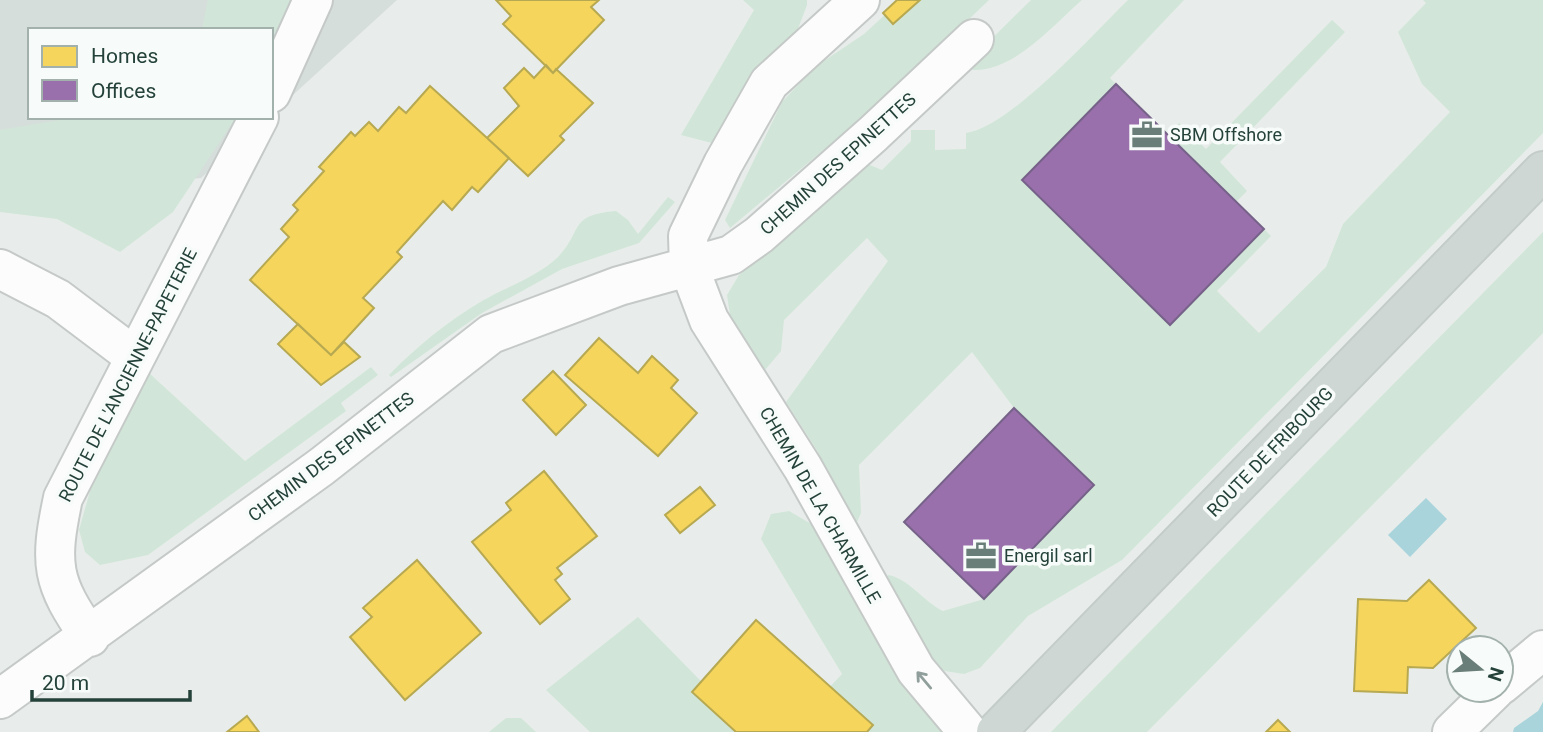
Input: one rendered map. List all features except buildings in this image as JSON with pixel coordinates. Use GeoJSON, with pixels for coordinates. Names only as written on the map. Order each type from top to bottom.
{"type":"FeatureCollection","features":[{"type":"Feature","properties":{"kind":"main road","name":"ROUTE DE FRIBOURG"},"geometry":{"type":"LineString","coordinates":[[996,732],[1543,171]]}},
{"type":"Feature","properties":{"kind":"street"},"geometry":{"type":"LineString","coordinates":[[273,89],[313,0]]}},
{"type":"Feature","properties":{"kind":"street"},"geometry":{"type":"LineString","coordinates":[[690,267],[688,236],[723,164],[769,83],[846,5]]}},
{"type":"Feature","properties":{"kind":"street","name":"CHEMIN DES EPINETTES"},"geometry":{"type":"LineString","coordinates":[[0,699],[90,637],[321,467],[491,334],[619,286],[731,255],[759,235],[974,39]]}},
{"type":"Feature","properties":{"kind":"street","name":"ROUTE DE L'ANCIENNE-PAPETERIE"},"geometry":{"type":"LineString","coordinates":[[90,637],[65,603],[56,573],[53,545],[63,498],[258,119]]}},
{"type":"Feature","properties":{"kind":"street","name":"CHEMIN DE LA CHARMILLE"},"geometry":{"type":"LineString","coordinates":[[690,267],[709,320],[803,468],[916,670],[968,732]]}},
{"type":"Feature","properties":{"kind":"street"},"geometry":{"type":"LineString","coordinates":[[0,269],[11,272],[58,299],[135,357]]}},
{"type":"Feature","properties":{"kind":"street"},"geometry":{"type":"LineString","coordinates":[[1515,673],[1543,650]]}},
{"type":"Feature","properties":{"kind":"street"},"geometry":{"type":"LineString","coordinates":[[1452,732],[1481,704]]}},
{"type":"Feature","properties":{"kind":"shaded area"},"geometry":{"type":"Polygon","coordinates":[[[0,0],[397,0],[273,113],[273,28],[28,28],[28,119],[266,119],[201,178],[0,196],[0,0]]]}},
{"type":"Feature","properties":{"kind":"green space"},"geometry":{"type":"Polygon","coordinates":[[[208,0],[293,0],[273,46],[273,28],[202,28],[208,0]]]}},
{"type":"Feature","properties":{"kind":"green space"},"geometry":{"type":"Polygon","coordinates":[[[743,0],[807,0],[807,5],[796,34],[724,134],[712,143],[681,135],[754,10],[743,0]]]}},
{"type":"Feature","properties":{"kind":"green space"},"geometry":{"type":"Polygon","coordinates":[[[901,0],[989,0],[894,91],[730,228],[725,220],[782,102],[815,67],[864,34],[901,0]]]}},
{"type":"Feature","properties":{"kind":"green space"},"geometry":{"type":"Polygon","coordinates":[[[1031,0],[1082,0],[1018,55],[989,68],[973,70],[968,62],[1031,0]]]}},
{"type":"Feature","properties":{"kind":"green space"},"geometry":{"type":"Polygon","coordinates":[[[1128,0],[1184,0],[1110,78],[1116,84],[1022,180],[1170,325],[1264,229],[1271,236],[1217,291],[1259,333],[1326,267],[1343,224],[1450,112],[1422,84],[1398,32],[1426,3],[1423,0],[1543,0],[1543,133],[1122,560],[1028,616],[980,668],[964,674],[945,671],[930,661],[886,580],[888,575],[909,585],[943,611],[984,599],[1094,485],[1014,408],[972,352],[859,465],[861,513],[857,522],[848,522],[830,494],[818,452],[786,402],[888,261],[867,238],[784,320],[781,351],[765,370],[730,315],[727,295],[739,275],[865,163],[882,170],[911,141],[911,130],[935,130],[935,150],[966,149],[966,133],[1005,115],[1027,97],[1128,0]]]}},
{"type":"Feature","properties":{"kind":"green space"},"geometry":{"type":"Polygon","coordinates":[[[1332,20],[1345,32],[1220,162],[1247,191],[1236,202],[1168,134],[1179,123],[1206,149],[1332,20]]]}},
{"type":"Feature","properties":{"kind":"green space"},"geometry":{"type":"Polygon","coordinates":[[[67,119],[235,119],[173,212],[120,252],[57,219],[0,212],[0,130],[67,119]]]}},
{"type":"Feature","properties":{"kind":"green space"},"geometry":{"type":"Polygon","coordinates":[[[668,197],[675,202],[639,243],[562,269],[482,313],[391,377],[389,375],[422,344],[457,317],[531,276],[557,258],[578,226],[590,216],[616,211],[628,220],[638,234],[668,197]]]}},
{"type":"Feature","properties":{"kind":"green space"},"geometry":{"type":"Polygon","coordinates":[[[1543,232],[1543,333],[1147,732],[1051,732],[1543,232]]]}},
{"type":"Feature","properties":{"kind":"green space"},"geometry":{"type":"Polygon","coordinates":[[[371,367],[378,375],[341,403],[346,411],[148,555],[100,565],[85,552],[79,530],[96,470],[148,372],[245,461],[371,367]]]}},
{"type":"Feature","properties":{"kind":"green space"},"geometry":{"type":"Polygon","coordinates":[[[789,511],[813,525],[907,682],[941,732],[787,732],[842,674],[761,539],[771,514],[789,511]]]}},
{"type":"Feature","properties":{"kind":"green space"},"geometry":{"type":"Polygon","coordinates":[[[638,617],[751,732],[590,732],[546,690],[638,617]]]}},
{"type":"Feature","properties":{"kind":"green space"},"geometry":{"type":"Polygon","coordinates":[[[506,718],[521,718],[536,732],[489,732],[506,718]]]}},
{"type":"Feature","properties":{"kind":"water"},"geometry":{"type":"Polygon","coordinates":[[[1426,498],[1447,519],[1410,557],[1388,535],[1426,498]]]}},
{"type":"Feature","properties":{"kind":"water"},"geometry":{"type":"Polygon","coordinates":[[[1543,702],[1543,732],[1513,732],[1514,728],[1538,711],[1543,702]]]}},
{"type":"Feature","properties":{"kind":"place","name":"SBM Offshore"},"geometry":{"type":"Point","coordinates":[1147,135]}},
{"type":"Feature","properties":{"kind":"place","name":"Energil sarl"},"geometry":{"type":"Point","coordinates":[981,556]}}]}
